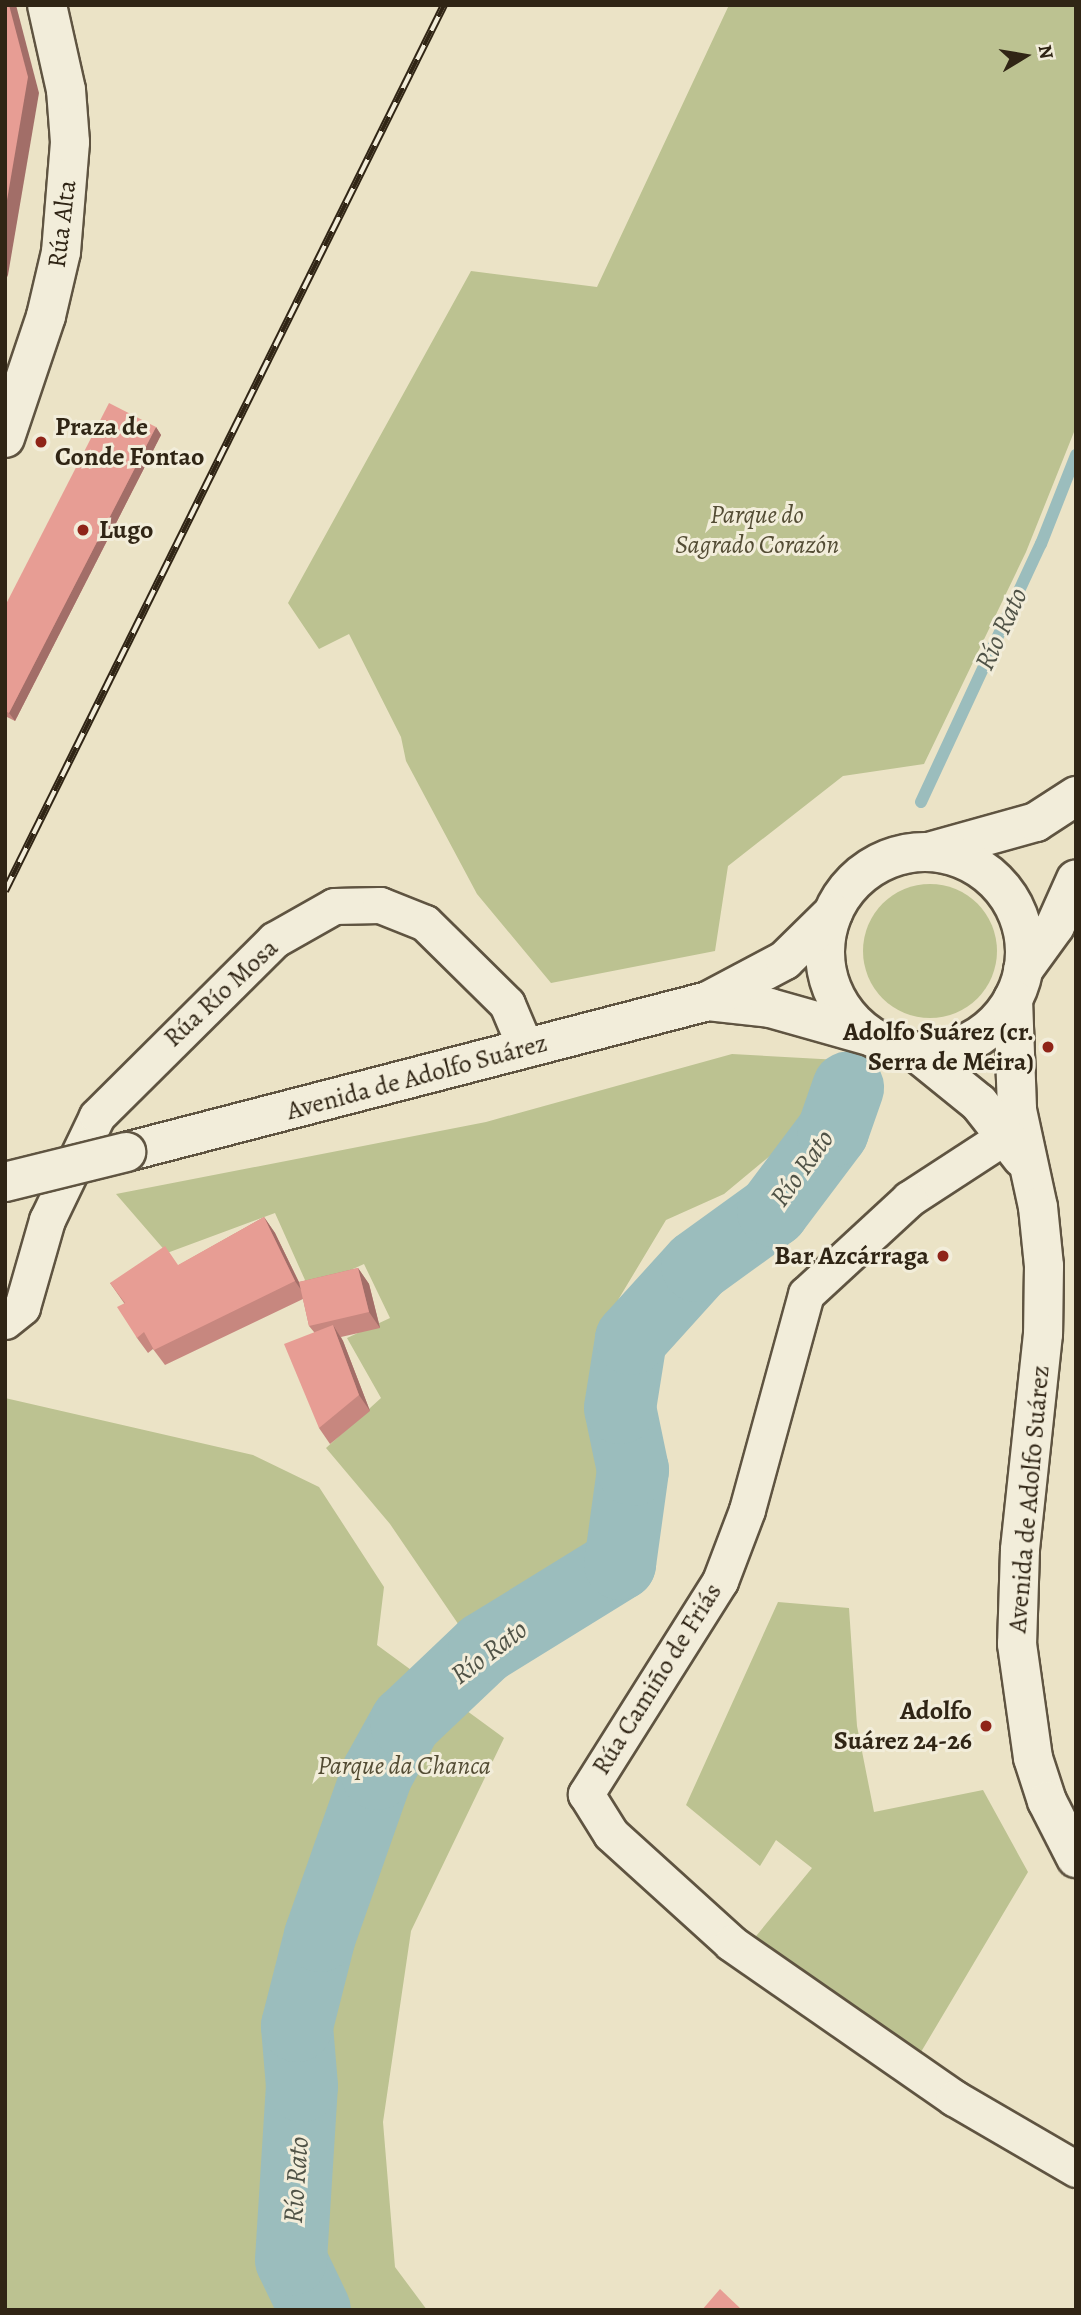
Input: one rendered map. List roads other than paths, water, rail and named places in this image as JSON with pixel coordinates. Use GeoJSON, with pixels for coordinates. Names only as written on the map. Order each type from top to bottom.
{"type":"FeatureCollection","features":[{"type":"Feature","properties":{"kind":"street","name":"Rúa Alta"},"geometry":{"type":"LineString","coordinates":[[5,438],[46,316],[61,252],[67,197],[70,142],[66,90],[47,5]]}},
{"type":"Feature","properties":{"kind":"street"},"geometry":{"type":"LineString","coordinates":[[1074,890],[996,1023],[973,1040],[945,1051],[916,1052],[871,1037],[850,1018],[835,995],[826,968],[825,940],[833,913],[848,888],[871,868],[897,856],[926,852],[1036,822],[1076,796]]}},
{"type":"Feature","properties":{"kind":"street"},"geometry":{"type":"LineString","coordinates":[[926,852],[962,858],[1002,889],[1017,913],[1024,941],[1018,984]]}},
{"type":"Feature","properties":{"kind":"street","name":"Rúa Río Mosa"},"geometry":{"type":"LineString","coordinates":[[5,1321],[22,1307],[47,1220],[97,1116],[274,940],[334,906],[380,905],[425,923],[507,1004],[526,1049]]}},
{"type":"Feature","properties":{"kind":"street","name":"Avenida de Adolfo Suárez"},"geometry":{"type":"LineString","coordinates":[[5,1182],[708,1001],[785,960],[833,913]]}},
{"type":"Feature","properties":{"kind":"street","name":"Avenida de Adolfo Suárez"},"geometry":{"type":"LineString","coordinates":[[1018,984],[1012,1063],[1044,1266],[1043,1334],[1020,1550],[1017,1644],[1026,1722],[1046,1801],[1076,1858]]}},
{"type":"Feature","properties":{"kind":"street","name":"Avenida de Adolfo Suárez"},"geometry":{"type":"LineString","coordinates":[[708,1001],[771,1008],[871,1037]]}},
{"type":"Feature","properties":{"kind":"street","name":"Avenida de Adolfo Suárez"},"geometry":{"type":"LineString","coordinates":[[916,1052],[957,1082],[1007,1135],[1029,1172]]}},
{"type":"Feature","properties":{"kind":"street","name":"Rúa Camiño de Friás"},"geometry":{"type":"LineString","coordinates":[[1007,1135],[909,1199],[806,1294],[747,1510],[720,1581],[586,1794],[611,1834],[731,1943],[954,2098],[1076,2169]]}},
{"type":"Feature","properties":{"kind":"waterway","name":"Río Rato"},"geometry":{"type":"LineString","coordinates":[[921,802],[1041,544],[1076,455]]}},
{"type":"Feature","properties":{"kind":"waterway","name":"Río Rato"},"geometry":{"type":"LineString","coordinates":[[315,2310],[291,2260],[302,2086],[297,2026],[320,1936],[377,1774],[406,1722],[484,1648],[620,1564],[633,1470],[620,1408],[631,1339],[697,1266],[773,1211],[833,1131],[848,1088]]}},
{"type":"Feature","properties":{"kind":"railway"},"geometry":{"type":"LineString","coordinates":[[5,891],[444,5]]}},
{"type":"Feature","properties":{"kind":"place","name":"Praza de Conde Fontao"},"geometry":{"type":"Point","coordinates":[41,442]}},
{"type":"Feature","properties":{"kind":"place","name":"Lugo"},"geometry":{"type":"Point","coordinates":[83,530]}},
{"type":"Feature","properties":{"kind":"place","name":"Adolfo Suárez (cr. Serra de Meira)"},"geometry":{"type":"Point","coordinates":[1048,1047]}},
{"type":"Feature","properties":{"kind":"place","name":"Bar Azcárraga"},"geometry":{"type":"Point","coordinates":[943,1256]}},
{"type":"Feature","properties":{"kind":"place","name":"Adolfo Suárez 24-26"},"geometry":{"type":"Point","coordinates":[986,1726]}},
{"type":"Feature","properties":{"kind":"park label","name":"Parque do Sagrado Corazón"},"geometry":{"type":"Point","coordinates":[757,530]}},
{"type":"Feature","properties":{"kind":"park label","name":"Parque da Chanca"},"geometry":{"type":"Point","coordinates":[404,1766]}}]}
